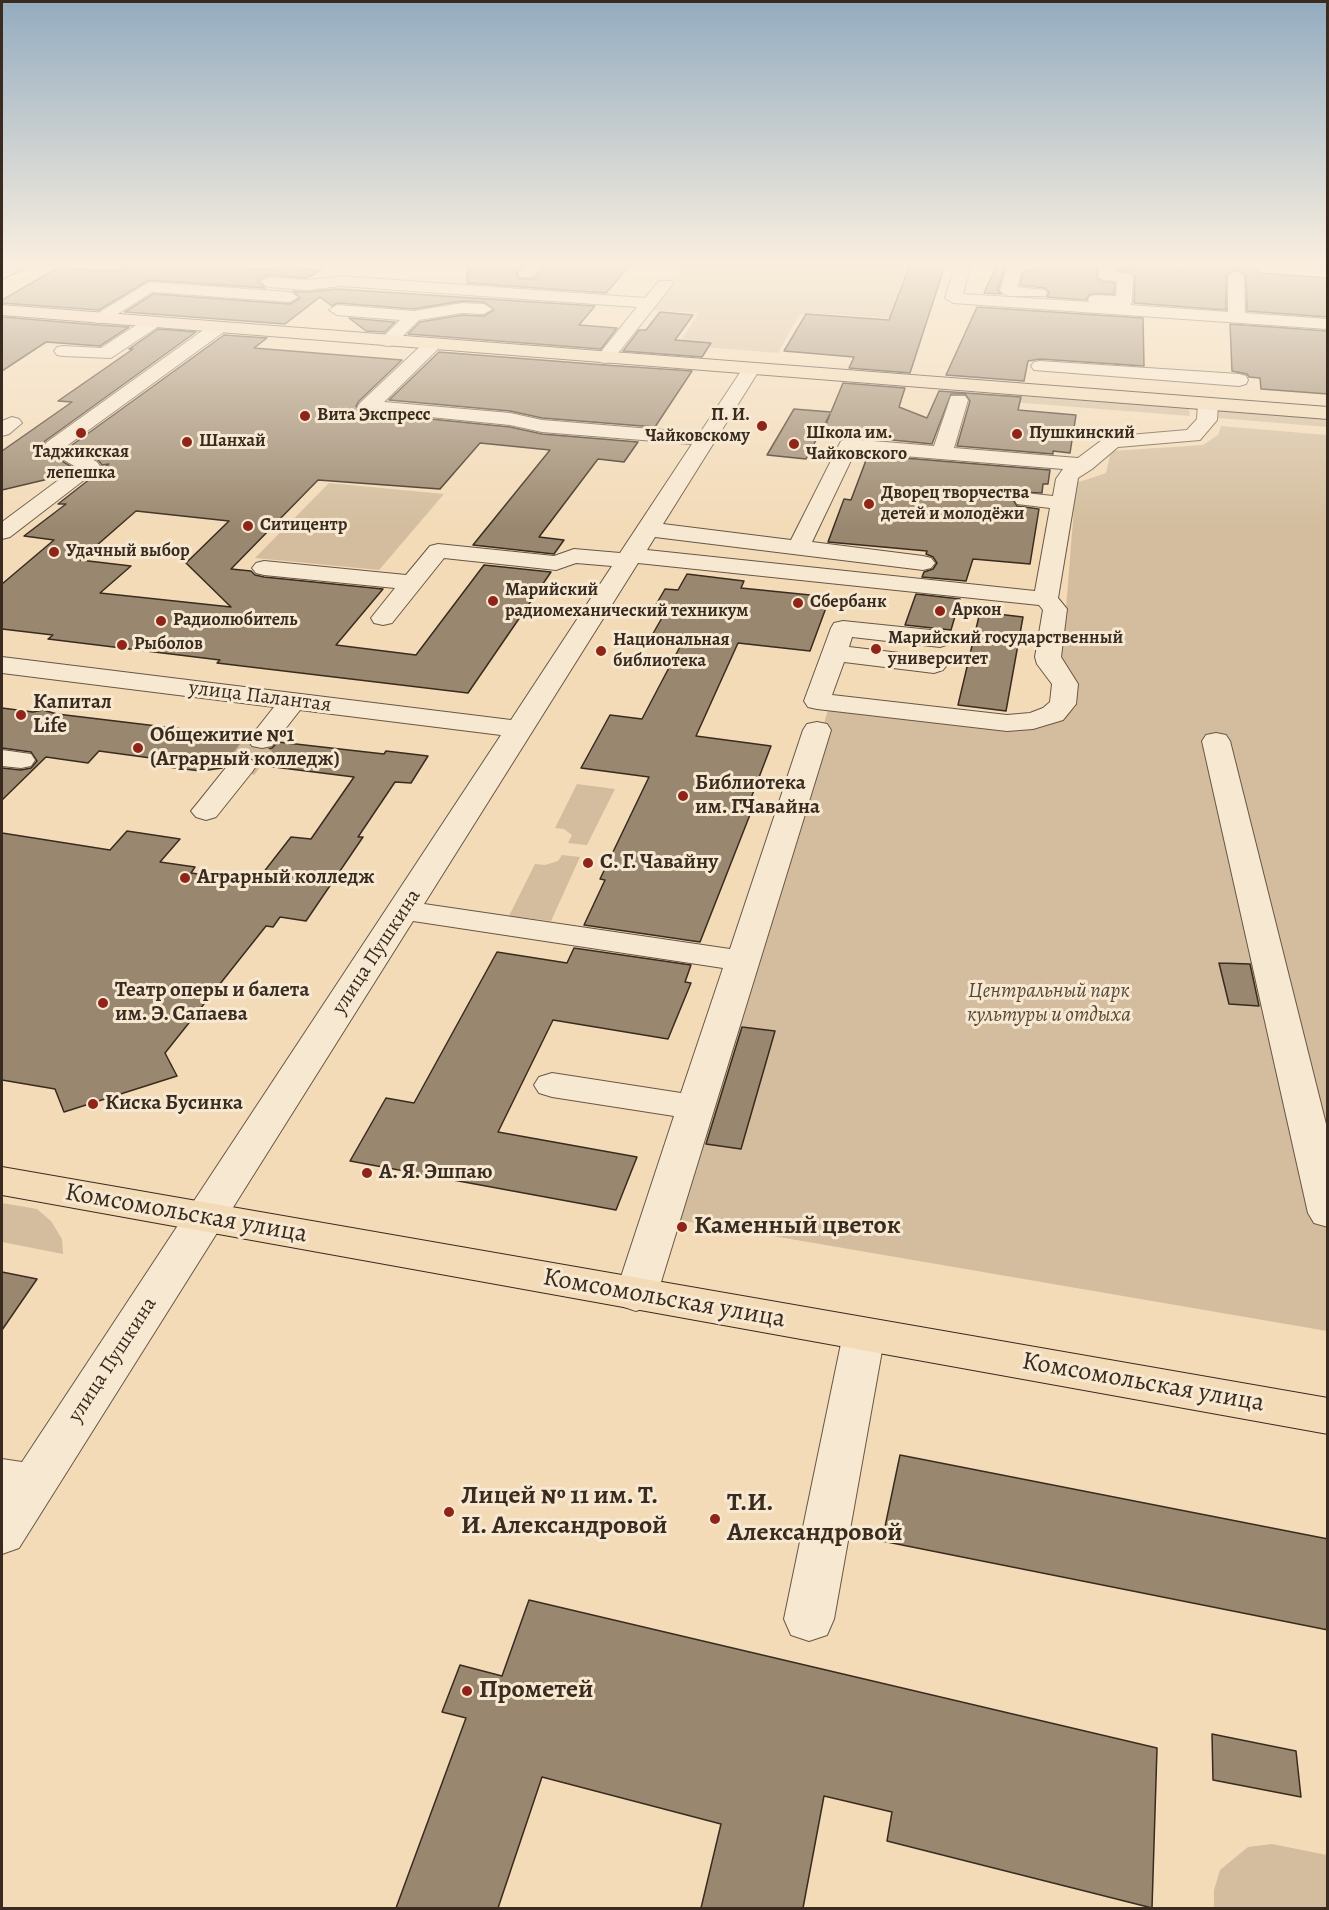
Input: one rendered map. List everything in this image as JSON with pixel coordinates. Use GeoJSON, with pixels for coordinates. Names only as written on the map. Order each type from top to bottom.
{"type":"FeatureCollection","features":[{"type":"Feature","properties":{"kind":"main road"},"geometry":{"type":"LineString","coordinates":[[521,351],[1328,413]]}},
{"type":"Feature","properties":{"kind":"main road","name":"Комсомольская улица"},"geometry":{"type":"LineString","coordinates":[[2,1181],[1328,1416]]}},
{"type":"Feature","properties":{"kind":"street"},"geometry":{"type":"LineString","coordinates":[[65,351],[105,354],[109,351]]}},
{"type":"Feature","properties":{"kind":"street"},"geometry":{"type":"LineString","coordinates":[[2,532],[90,466],[54,446],[186,351]]}},
{"type":"Feature","properties":{"kind":"street"},"geometry":{"type":"LineString","coordinates":[[426,351],[368,406],[510,419],[542,426],[705,440]]}},
{"type":"Feature","properties":{"kind":"street"},"geometry":{"type":"LineString","coordinates":[[605,358],[611,351]]}},
{"type":"Feature","properties":{"kind":"street"},"geometry":{"type":"LineString","coordinates":[[1040,366],[1239,380]]}},
{"type":"Feature","properties":{"kind":"street","name":"улица Пушкина"},"geometry":{"type":"LineString","coordinates":[[2,1533],[17,1481],[206,1218],[751,369]]}},
{"type":"Feature","properties":{"kind":"street"},"geometry":{"type":"LineString","coordinates":[[942,453],[958,400]]}},
{"type":"Feature","properties":{"kind":"street"},"geometry":{"type":"LineString","coordinates":[[1047,592],[1067,479],[1113,441],[1193,436],[1207,420],[1208,404]]}},
{"type":"Feature","properties":{"kind":"street"},"geometry":{"type":"LineString","coordinates":[[2,422],[12,423],[2,430]]}},
{"type":"Feature","properties":{"kind":"street"},"geometry":{"type":"LineString","coordinates":[[798,548],[848,445],[1085,465]]}},
{"type":"Feature","properties":{"kind":"street"},"geometry":{"type":"LineString","coordinates":[[1025,499],[1062,502]]}},
{"type":"Feature","properties":{"kind":"street"},"geometry":{"type":"LineString","coordinates":[[648,529],[940,565]]}},
{"type":"Feature","properties":{"kind":"street"},"geometry":{"type":"LineString","coordinates":[[383,618],[438,551],[556,563],[574,555],[630,558],[1047,592]]}},
{"type":"Feature","properties":{"kind":"street"},"geometry":{"type":"LineString","coordinates":[[809,573],[823,551]]}},
{"type":"Feature","properties":{"kind":"street"},"geometry":{"type":"LineString","coordinates":[[264,568],[412,584]]}},
{"type":"Feature","properties":{"kind":"street"},"geometry":{"type":"LineString","coordinates":[[940,639],[843,628],[817,701],[1007,723],[1033,721],[1053,714],[1063,704],[1065,684],[1061,675],[1050,664],[1048,657],[1055,609],[1047,592],[1034,577],[976,570]]}},
{"type":"Feature","properties":{"kind":"street"},"geometry":{"type":"LineString","coordinates":[[835,653],[934,664]]}},
{"type":"Feature","properties":{"kind":"street","name":"улица Палантая"},"geometry":{"type":"LineString","coordinates":[[2,665],[519,729]]}},
{"type":"Feature","properties":{"kind":"street"},"geometry":{"type":"LineString","coordinates":[[262,740],[293,701]]}},
{"type":"Feature","properties":{"kind":"street"},"geometry":{"type":"LineString","coordinates":[[636,1294],[816,730]]}},
{"type":"Feature","properties":{"kind":"street"},"geometry":{"type":"LineString","coordinates":[[1216,741],[1328,1213]]}},
{"type":"Feature","properties":{"kind":"street"},"geometry":{"type":"LineString","coordinates":[[206,812],[242,766]]}},
{"type":"Feature","properties":{"kind":"street"},"geometry":{"type":"LineString","coordinates":[[403,910],[742,961]]}},
{"type":"Feature","properties":{"kind":"street"},"geometry":{"type":"LineString","coordinates":[[552,1085],[696,1107]]}},
{"type":"Feature","properties":{"kind":"street"},"geometry":{"type":"LineString","coordinates":[[809,1619],[864,1334]]}},
{"type":"Feature","properties":{"kind":"green space"},"geometry":{"type":"Polygon","coordinates":[[[755,351],[779,351],[778,353],[755,351]]]}},
{"type":"Feature","properties":{"kind":"green space"},"geometry":{"type":"Polygon","coordinates":[[[1001,395],[1038,395],[1182,407],[1189,408],[1190,416],[999,401],[1001,395]]]}},
{"type":"Feature","properties":{"kind":"green space"},"geometry":{"type":"Polygon","coordinates":[[[1218,410],[1327,418],[1327,427],[1218,418],[1218,410]]]}},
{"type":"Feature","properties":{"kind":"green space","name":"Центральный парк культуры и отдыха"},"geometry":{"type":"Polygon","coordinates":[[[1221,426],[1327,435],[1327,1331],[668,1218],[829,707],[1064,718],[1076,707],[1077,681],[1059,656],[1066,608],[1076,483],[1106,473],[1111,451],[1203,445],[1218,435],[1221,426]]]}},
{"type":"Feature","properties":{"kind":"green space"},"geometry":{"type":"Polygon","coordinates":[[[329,483],[444,494],[379,570],[255,558],[329,483]]]}},
{"type":"Feature","properties":{"kind":"green space"},"geometry":{"type":"Polygon","coordinates":[[[577,784],[615,789],[587,845],[568,843],[572,835],[564,829],[555,828],[577,784]]]}},
{"type":"Feature","properties":{"kind":"green space"},"geometry":{"type":"Polygon","coordinates":[[[562,855],[580,857],[551,921],[509,916],[535,864],[545,865],[558,861],[562,855]]]}},
{"type":"Feature","properties":{"kind":"green space"},"geometry":{"type":"Polygon","coordinates":[[[2,1203],[37,1209],[51,1221],[62,1239],[63,1254],[2,1242],[2,1203]]]}},
{"type":"Feature","properties":{"kind":"green space"},"geometry":{"type":"Polygon","coordinates":[[[1272,1844],[1327,1855],[1327,1908],[1214,1908],[1214,1890],[1220,1870],[1248,1847],[1272,1844]]]}},
{"type":"Feature","properties":{"kind":"building"},"geometry":{"type":"Polygon","coordinates":[[[2,351],[32,351],[2,371],[2,351]]]}},
{"type":"Feature","properties":{"kind":"building"},"geometry":{"type":"Polygon","coordinates":[[[130,351],[169,351],[45,441],[42,446],[45,451],[72,467],[61,476],[2,490],[2,451],[72,402],[58,401],[130,351]]]}},
{"type":"Feature","properties":{"kind":"building"},"geometry":{"type":"Polygon","coordinates":[[[202,351],[293,351],[402,360],[359,401],[356,406],[361,412],[510,427],[542,434],[638,442],[624,462],[598,459],[539,537],[564,540],[554,554],[473,545],[550,450],[480,443],[440,489],[318,480],[231,569],[251,571],[255,575],[264,577],[383,589],[336,645],[416,655],[484,565],[551,572],[468,693],[217,663],[220,660],[48,639],[53,635],[2,629],[2,584],[54,540],[24,536],[66,504],[58,504],[109,464],[102,465],[98,460],[72,445],[202,351]],[[136,511],[80,560],[131,566],[100,593],[231,607],[186,563],[229,521],[136,511]]]}},
{"type":"Feature","properties":{"kind":"building"},"geometry":{"type":"Polygon","coordinates":[[[625,351],[706,351],[702,357],[625,351]]]}},
{"type":"Feature","properties":{"kind":"building"},"geometry":{"type":"Polygon","coordinates":[[[786,351],[917,351],[910,373],[849,368],[854,357],[786,351]]]}},
{"type":"Feature","properties":{"kind":"building"},"geometry":{"type":"Polygon","coordinates":[[[957,351],[1144,351],[1144,366],[1040,359],[1028,361],[1024,381],[946,375],[957,351]]]}},
{"type":"Feature","properties":{"kind":"building"},"geometry":{"type":"Polygon","coordinates":[[[1231,351],[1328,351],[1328,394],[1261,389],[1260,378],[1232,371],[1231,351]]]}},
{"type":"Feature","properties":{"kind":"building"},"geometry":{"type":"Polygon","coordinates":[[[439,352],[692,371],[655,427],[542,418],[510,411],[389,400],[439,352]]]}},
{"type":"Feature","properties":{"kind":"building"},"geometry":{"type":"Polygon","coordinates":[[[843,383],[905,388],[899,407],[927,418],[939,391],[1021,397],[1018,410],[1076,415],[1070,453],[1053,451],[1053,454],[957,446],[970,401],[965,394],[951,394],[932,444],[823,433],[830,414],[806,459],[767,455],[794,409],[831,412],[843,383]]]}},
{"type":"Feature","properties":{"kind":"building","name":"Дворец творчества детей и молодёжи"},"geometry":{"type":"Polygon","coordinates":[[[868,455],[1050,470],[1048,484],[1043,484],[1042,493],[1017,492],[1012,498],[1017,506],[1039,509],[1030,564],[973,559],[966,581],[922,577],[924,572],[933,569],[937,563],[933,557],[926,554],[927,551],[828,542],[844,499],[851,500],[868,455]]]}},
{"type":"Feature","properties":{"kind":"building","name":"Библиотека им. Г.Чавайна"},"geometry":{"type":"Polygon","coordinates":[[[687,574],[744,581],[741,588],[830,597],[810,651],[738,643],[696,736],[771,746],[748,806],[753,807],[700,942],[584,925],[605,880],[600,879],[649,777],[581,768],[610,715],[642,719],[683,641],[651,637],[663,616],[650,615],[665,589],[678,590],[687,574]]]}},
{"type":"Feature","properties":{"kind":"building"},"geometry":{"type":"Polygon","coordinates":[[[916,594],[960,599],[951,630],[905,625],[916,594]]]}},
{"type":"Feature","properties":{"kind":"building"},"geometry":{"type":"Polygon","coordinates":[[[980,612],[1023,617],[1006,711],[958,705],[980,612]]]}},
{"type":"Feature","properties":{"kind":"building"},"geometry":{"type":"Polygon","coordinates":[[[2,708],[33,712],[43,710],[57,714],[232,735],[230,737],[246,739],[250,747],[262,750],[272,748],[278,742],[384,754],[386,751],[428,756],[411,783],[395,782],[358,837],[363,837],[306,921],[280,917],[273,927],[266,926],[165,1053],[177,1076],[64,1112],[55,1089],[2,1080],[2,833],[110,850],[127,831],[180,839],[160,862],[195,867],[191,873],[256,882],[291,837],[311,839],[354,777],[258,765],[252,758],[242,756],[230,759],[222,768],[201,771],[160,766],[166,760],[99,751],[88,763],[46,757],[2,800],[2,768],[21,770],[31,768],[37,761],[31,752],[2,748],[2,708]]]}},
{"type":"Feature","properties":{"kind":"building"},"geometry":{"type":"Polygon","coordinates":[[[574,948],[691,965],[685,982],[691,983],[668,1039],[553,1020],[498,1132],[637,1157],[616,1210],[350,1161],[386,1098],[414,1103],[497,952],[567,963],[574,948]]]}},
{"type":"Feature","properties":{"kind":"building"},"geometry":{"type":"Polygon","coordinates":[[[1219,963],[1250,964],[1259,1006],[1229,1004],[1219,963]]]}},
{"type":"Feature","properties":{"kind":"building"},"geometry":{"type":"Polygon","coordinates":[[[742,1027],[775,1031],[741,1149],[706,1144],[742,1027]]]}},
{"type":"Feature","properties":{"kind":"building"},"geometry":{"type":"Polygon","coordinates":[[[2,1272],[37,1279],[2,1330],[2,1272]]]}},
{"type":"Feature","properties":{"kind":"building"},"geometry":{"type":"Polygon","coordinates":[[[900,1455],[1328,1539],[1328,1630],[882,1541],[900,1455]]]}},
{"type":"Feature","properties":{"kind":"building"},"geometry":{"type":"Polygon","coordinates":[[[529,1600],[1157,1748],[1152,1908],[887,1841],[892,1812],[824,1796],[803,1908],[701,1908],[721,1824],[542,1777],[498,1908],[396,1908],[466,1718],[442,1712],[460,1665],[502,1676],[529,1600]]]}},
{"type":"Feature","properties":{"kind":"building"},"geometry":{"type":"Polygon","coordinates":[[[1212,1734],[1296,1751],[1301,1797],[1213,1780],[1212,1734]]]}},
{"type":"Feature","properties":{"kind":"tunnel"},"geometry":{"type":"LineString","coordinates":[[242,766],[262,740]]}},
{"type":"Feature","properties":{"kind":"place","name":"Вита Экспресс"},"geometry":{"type":"Point","coordinates":[305,416]}},
{"type":"Feature","properties":{"kind":"place","name":"П. И. Чайковскому"},"geometry":{"type":"Point","coordinates":[762,426]}},
{"type":"Feature","properties":{"kind":"place","name":"Таджикская лепешка"},"geometry":{"type":"Point","coordinates":[81,433]}},
{"type":"Feature","properties":{"kind":"place","name":"Пушкинский"},"geometry":{"type":"Point","coordinates":[1017,434]}},
{"type":"Feature","properties":{"kind":"place","name":"Шанхай"},"geometry":{"type":"Point","coordinates":[187,442]}},
{"type":"Feature","properties":{"kind":"place","name":"Школа им. Чайковского"},"geometry":{"type":"Point","coordinates":[794,444]}},
{"type":"Feature","properties":{"kind":"place","name":"Дворец творчества детей и молодёжи"},"geometry":{"type":"Point","coordinates":[869,504]}},
{"type":"Feature","properties":{"kind":"place","name":"Ситицентр"},"geometry":{"type":"Point","coordinates":[248,526]}},
{"type":"Feature","properties":{"kind":"place","name":"Удачный выбор"},"geometry":{"type":"Point","coordinates":[54,552]}},
{"type":"Feature","properties":{"kind":"place","name":"Марийский радиомеханический техникум"},"geometry":{"type":"Point","coordinates":[493,601]}},
{"type":"Feature","properties":{"kind":"place","name":"Сбербанк"},"geometry":{"type":"Point","coordinates":[798,603]}},
{"type":"Feature","properties":{"kind":"place","name":"Аркон"},"geometry":{"type":"Point","coordinates":[940,611]}},
{"type":"Feature","properties":{"kind":"place","name":"Радиолюбитель"},"geometry":{"type":"Point","coordinates":[161,621]}},
{"type":"Feature","properties":{"kind":"place","name":"Рыболов"},"geometry":{"type":"Point","coordinates":[122,645]}},
{"type":"Feature","properties":{"kind":"place","name":"Марийский государственный университет"},"geometry":{"type":"Point","coordinates":[876,649]}},
{"type":"Feature","properties":{"kind":"place","name":"Национальная библиотека"},"geometry":{"type":"Point","coordinates":[601,651]}},
{"type":"Feature","properties":{"kind":"place","name":"Капитал Life"},"geometry":{"type":"Point","coordinates":[21,715]}},
{"type":"Feature","properties":{"kind":"place","name":"Общежитие №1 (Аграрный колледж)"},"geometry":{"type":"Point","coordinates":[138,748]}},
{"type":"Feature","properties":{"kind":"place","name":"Библиотека им. Г.Чавайна"},"geometry":{"type":"Point","coordinates":[683,796]}},
{"type":"Feature","properties":{"kind":"place","name":"С. Г. Чавайну"},"geometry":{"type":"Point","coordinates":[588,863]}},
{"type":"Feature","properties":{"kind":"place","name":"Аграрный колледж"},"geometry":{"type":"Point","coordinates":[185,878]}},
{"type":"Feature","properties":{"kind":"place","name":"Театр оперы и балета им. Э. Сапаева"},"geometry":{"type":"Point","coordinates":[103,1003]}},
{"type":"Feature","properties":{"kind":"place","name":"Киска Бусинка"},"geometry":{"type":"Point","coordinates":[93,1104]}},
{"type":"Feature","properties":{"kind":"place","name":"А. Я. Эшпаю"},"geometry":{"type":"Point","coordinates":[367,1173]}},
{"type":"Feature","properties":{"kind":"place","name":"Каменный цветок"},"geometry":{"type":"Point","coordinates":[682,1227]}},
{"type":"Feature","properties":{"kind":"place","name":"Лицей № 11 им. Т. И. Александровой"},"geometry":{"type":"Point","coordinates":[449,1512]}},
{"type":"Feature","properties":{"kind":"place","name":"Т.И. Александровой"},"geometry":{"type":"Point","coordinates":[715,1519]}},
{"type":"Feature","properties":{"kind":"place","name":"Прометей"},"geometry":{"type":"Point","coordinates":[467,1691]}}]}
